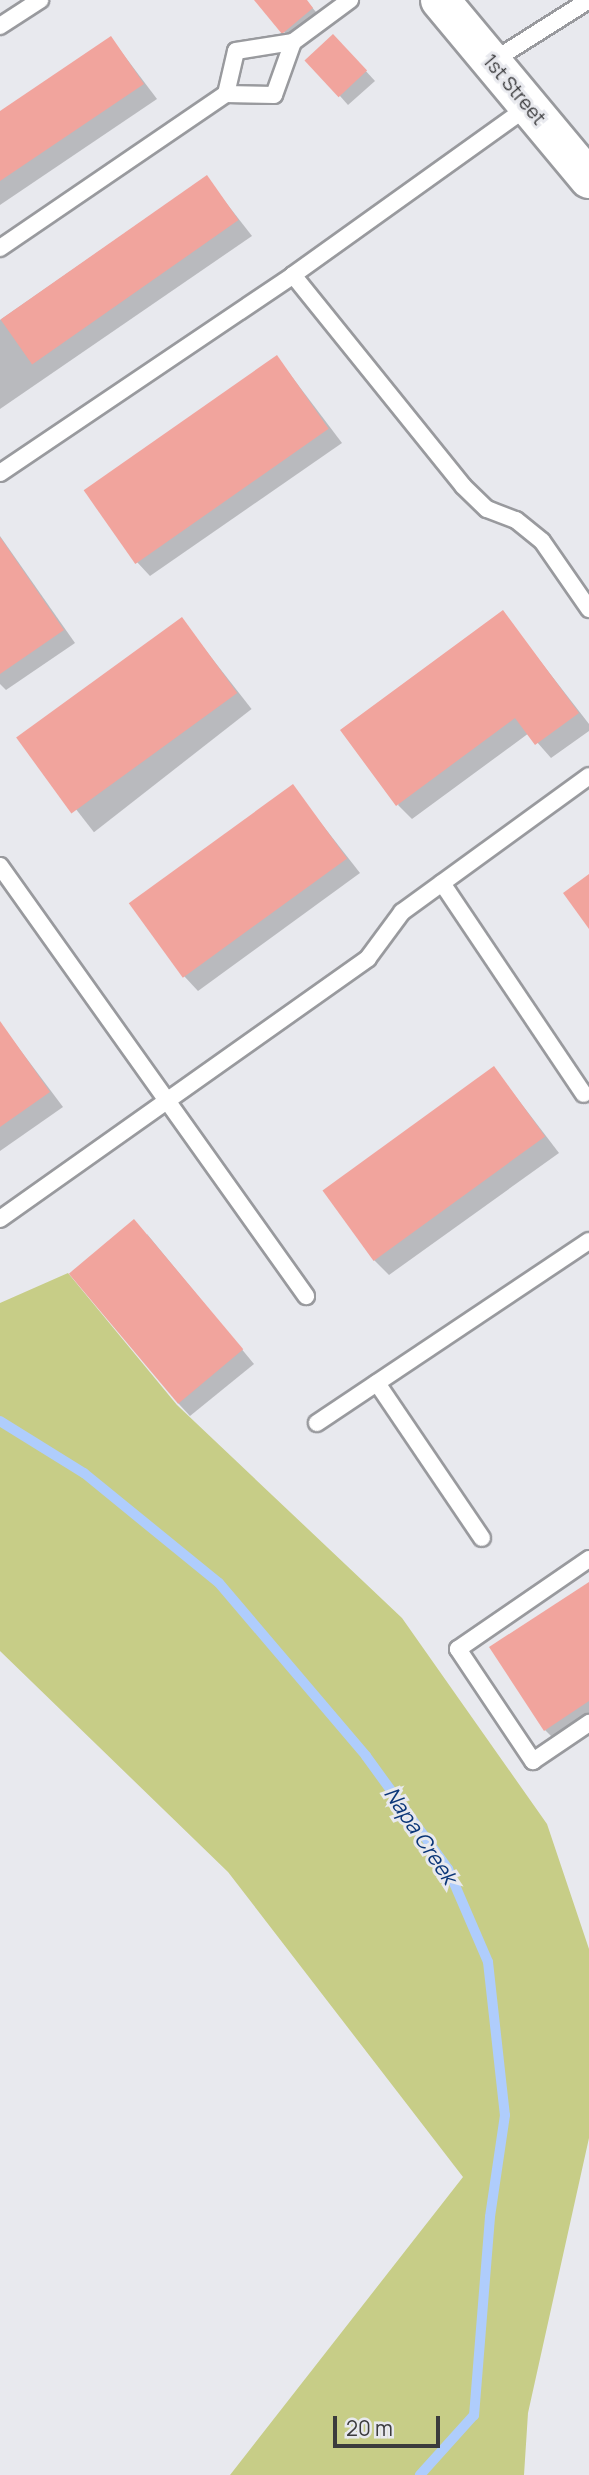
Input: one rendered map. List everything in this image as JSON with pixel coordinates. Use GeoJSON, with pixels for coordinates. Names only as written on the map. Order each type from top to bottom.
{"type":"FeatureCollection","features":[{"type":"Feature","properties":{"kind":"main road","name":"1st Street"},"geometry":{"type":"LineString","coordinates":[[440,0],[589,179]]}},
{"type":"Feature","properties":{"kind":"lane"},"geometry":{"type":"LineString","coordinates":[[0,26],[40,0]]}},
{"type":"Feature","properties":{"kind":"lane"},"geometry":{"type":"LineString","coordinates":[[226,94],[236,51],[293,42],[350,0]]}},
{"type":"Feature","properties":{"kind":"lane"},"geometry":{"type":"LineString","coordinates":[[491,62],[589,0]]}},
{"type":"Feature","properties":{"kind":"lane"},"geometry":{"type":"LineString","coordinates":[[0,248],[226,94],[274,96],[293,42]]}},
{"type":"Feature","properties":{"kind":"lane"},"geometry":{"type":"LineString","coordinates":[[0,473],[293,275],[528,107]]}},
{"type":"Feature","properties":{"kind":"lane"},"geometry":{"type":"LineString","coordinates":[[293,275],[463,486],[487,509],[516,520],[542,541],[589,609]]}},
{"type":"Feature","properties":{"kind":"lane"},"geometry":{"type":"LineString","coordinates":[[0,1219],[368,958],[402,912],[589,776]]}},
{"type":"Feature","properties":{"kind":"lane"},"geometry":{"type":"LineString","coordinates":[[0,866],[165,1102],[306,1296]]}},
{"type":"Feature","properties":{"kind":"lane"},"geometry":{"type":"LineString","coordinates":[[442,883],[584,1094]]}},
{"type":"Feature","properties":{"kind":"lane"},"geometry":{"type":"LineString","coordinates":[[317,1423],[589,1241]]}},
{"type":"Feature","properties":{"kind":"lane"},"geometry":{"type":"LineString","coordinates":[[377,1383],[482,1538]]}},
{"type":"Feature","properties":{"kind":"lane"},"geometry":{"type":"LineString","coordinates":[[589,1559],[458,1649],[533,1761],[589,1723]]}},
{"type":"Feature","properties":{"kind":"green space"},"geometry":{"type":"Polygon","coordinates":[[[68,1273],[177,1405],[402,1618],[547,1824],[589,1949],[589,2138],[528,2413],[524,2475],[230,2475],[463,2177],[228,1872],[0,1651],[0,1303],[68,1273]]]}},
{"type":"Feature","properties":{"kind":"building"},"geometry":{"type":"Polygon","coordinates":[[[254,0],[307,0],[313,8],[282,34],[254,0]]]}},
{"type":"Feature","properties":{"kind":"building"},"geometry":{"type":"Polygon","coordinates":[[[333,34],[367,71],[339,97],[304,61],[333,34]]]}},
{"type":"Feature","properties":{"kind":"building"},"geometry":{"type":"Polygon","coordinates":[[[111,36],[144,84],[0,181],[0,111],[111,36]]]}},
{"type":"Feature","properties":{"kind":"building"},"geometry":{"type":"Polygon","coordinates":[[[207,175],[239,220],[32,365],[1,320],[207,175]]]}},
{"type":"Feature","properties":{"kind":"building"},"geometry":{"type":"Polygon","coordinates":[[[277,355],[329,429],[135,564],[84,490],[277,355]]]}},
{"type":"Feature","properties":{"kind":"building"},"geometry":{"type":"Polygon","coordinates":[[[0,537],[64,630],[0,674],[0,537]]]}},
{"type":"Feature","properties":{"kind":"building"},"geometry":{"type":"Polygon","coordinates":[[[503,610],[579,713],[535,745],[515,718],[396,806],[340,730],[503,610]]]}},
{"type":"Feature","properties":{"kind":"building"},"geometry":{"type":"Polygon","coordinates":[[[182,617],[237,693],[71,814],[16,737],[182,617]]]}},
{"type":"Feature","properties":{"kind":"building"},"geometry":{"type":"Polygon","coordinates":[[[293,784],[347,858],[183,978],[129,903],[293,784]]]}},
{"type":"Feature","properties":{"kind":"building"},"geometry":{"type":"Polygon","coordinates":[[[589,874],[589,929],[563,893],[589,874]]]}},
{"type":"Feature","properties":{"kind":"building"},"geometry":{"type":"Polygon","coordinates":[[[0,1021],[50,1092],[0,1127],[0,1021]]]}},
{"type":"Feature","properties":{"kind":"building"},"geometry":{"type":"Polygon","coordinates":[[[494,1066],[545,1136],[374,1261],[322,1191],[494,1066]]]}},
{"type":"Feature","properties":{"kind":"building"},"geometry":{"type":"Polygon","coordinates":[[[134,1219],[243,1349],[178,1404],[69,1274],[134,1219]]]}},
{"type":"Feature","properties":{"kind":"building"},"geometry":{"type":"Polygon","coordinates":[[[589,1582],[589,1701],[544,1731],[489,1647],[589,1582]]]}},
{"type":"Feature","properties":{"kind":"waterway","name":"Napa Creek"},"geometry":{"type":"LineString","coordinates":[[0,1421],[84,1473],[219,1583],[366,1756],[448,1869],[488,1962],[505,2115],[490,2217],[474,2415],[420,2475]]}}]}
